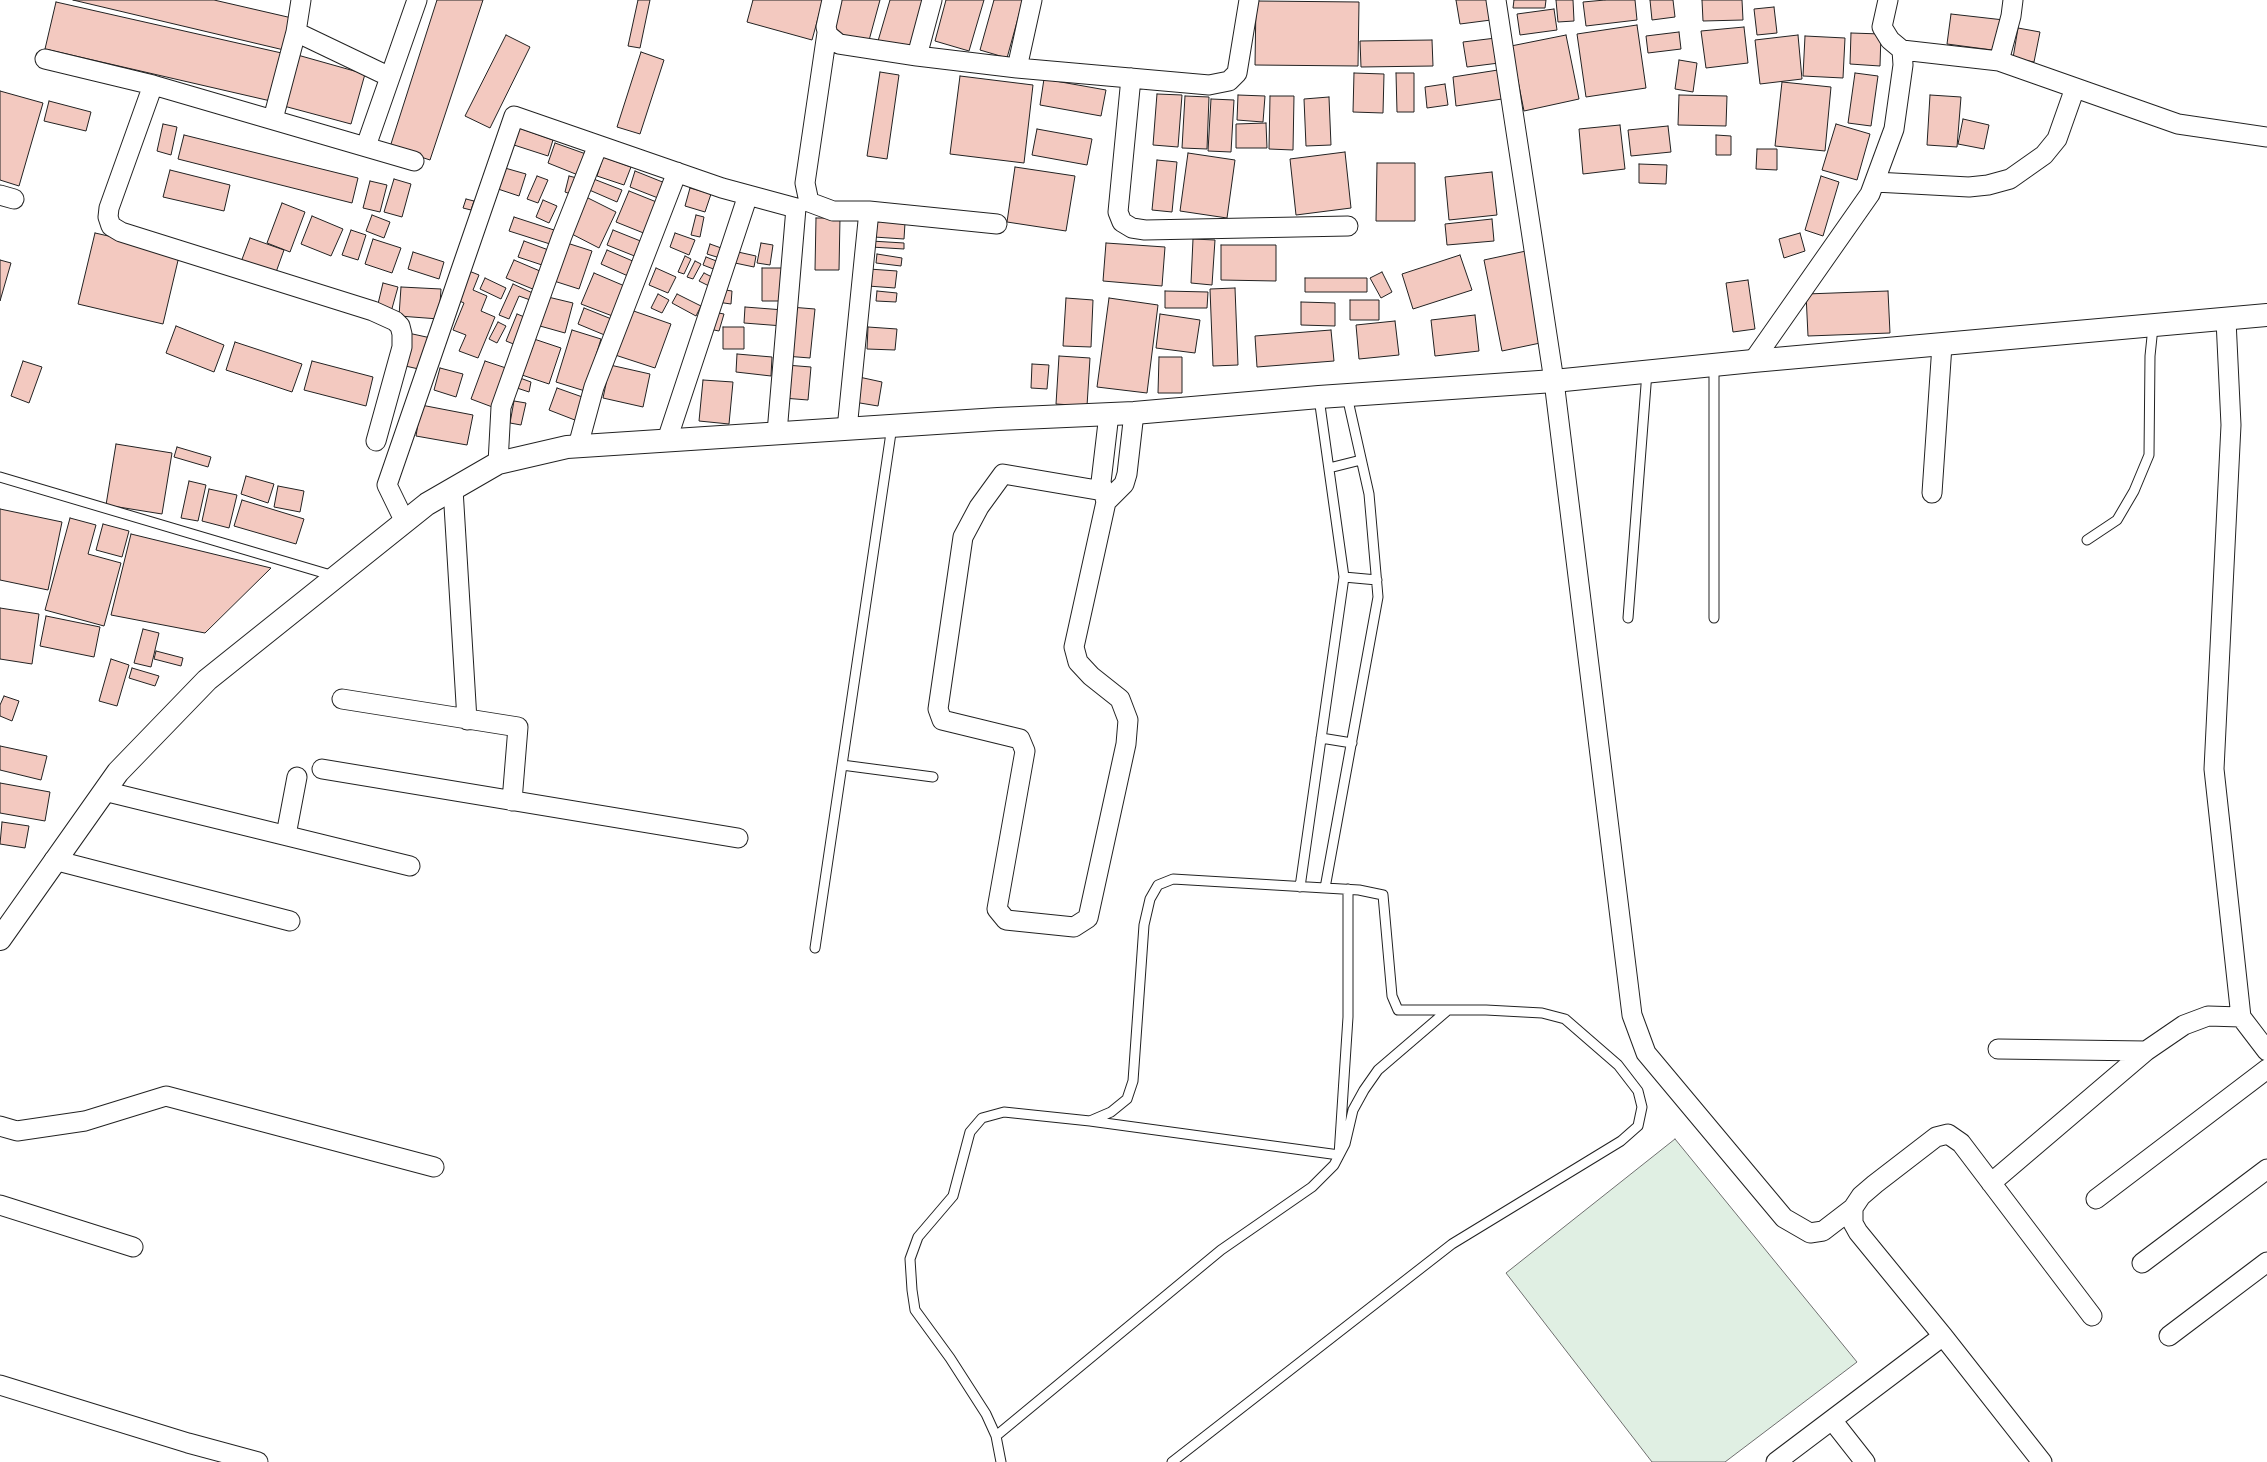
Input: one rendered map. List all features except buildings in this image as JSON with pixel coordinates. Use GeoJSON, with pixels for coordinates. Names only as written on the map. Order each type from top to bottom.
{"type":"FeatureCollection","features":[{"type":"Feature","properties":{"kind":"street"},"geometry":{"type":"LineString","coordinates":[[273,119],[296,32],[301,0]]}},
{"type":"Feature","properties":{"kind":"street"},"geometry":{"type":"LineString","coordinates":[[366,146],[417,0]]}},
{"type":"Feature","properties":{"kind":"street"},"geometry":{"type":"LineString","coordinates":[[832,0],[826,27],[827,33],[805,183],[808,202],[833,211],[869,211],[997,224]]}},
{"type":"Feature","properties":{"kind":"street"},"geometry":{"type":"LineString","coordinates":[[917,56],[932,0]]}},
{"type":"Feature","properties":{"kind":"street"},"geometry":{"type":"LineString","coordinates":[[1017,68],[1032,0]]}},
{"type":"Feature","properties":{"kind":"street"},"geometry":{"type":"LineString","coordinates":[[827,33],[839,44],[917,56],[1017,68],[1209,85],[1229,81],[1237,73],[1249,0]]}},
{"type":"Feature","properties":{"kind":"street"},"geometry":{"type":"LineString","coordinates":[[1496,0],[1554,381],[1632,1015],[1646,1053],[1784,1218],[1810,1233],[1823,1230],[1853,1208],[1861,1196],[1875,1184],[1936,1137],[1948,1134],[1961,1143],[2092,1316]]}},
{"type":"Feature","properties":{"kind":"street"},"geometry":{"type":"LineString","coordinates":[[1888,0],[1882,27],[1890,40],[1902,50],[1999,61],[2178,124],[2267,138]]}},
{"type":"Feature","properties":{"kind":"street"},"geometry":{"type":"LineString","coordinates":[[1999,61],[2012,0]]}},
{"type":"Feature","properties":{"kind":"street"},"geometry":{"type":"LineString","coordinates":[[296,32],[390,77]]}},
{"type":"Feature","properties":{"kind":"street"},"geometry":{"type":"LineString","coordinates":[[1753,361],[1870,194],[1894,129],[1903,65],[1902,50]]}},
{"type":"Feature","properties":{"kind":"street"},"geometry":{"type":"LineString","coordinates":[[45,59],[154,86],[414,161]]}},
{"type":"Feature","properties":{"kind":"street"},"geometry":{"type":"LineString","coordinates":[[1131,78],[1118,212],[1122,222],[1132,228],[1145,230],[1348,226]]}},
{"type":"Feature","properties":{"kind":"street"},"geometry":{"type":"LineString","coordinates":[[154,86],[109,208],[108,217],[111,226],[121,232],[373,311],[395,321],[400,326],[402,347],[376,441]]}},
{"type":"Feature","properties":{"kind":"street"},"geometry":{"type":"LineString","coordinates":[[1875,182],[1969,187],[1988,185],[2010,179],[2044,155],[2057,139],[2076,88]]}},
{"type":"Feature","properties":{"kind":"street"},"geometry":{"type":"LineString","coordinates":[[405,522],[387,485],[514,116],[677,172],[796,208],[777,434]]}},
{"type":"Feature","properties":{"kind":"street"},"geometry":{"type":"LineString","coordinates":[[498,463],[501,407],[562,236],[598,145]]}},
{"type":"Feature","properties":{"kind":"street"},"geometry":{"type":"LineString","coordinates":[[578,446],[594,386],[677,172]]}},
{"type":"Feature","properties":{"kind":"street"},"geometry":{"type":"LineString","coordinates":[[667,440],[748,194]]}},
{"type":"Feature","properties":{"kind":"street"},"geometry":{"type":"LineString","coordinates":[[847,429],[869,211]]}},
{"type":"Feature","properties":{"kind":"street"},"geometry":{"type":"LineString","coordinates":[[0,939],[118,772],[207,680],[427,504],[498,463],[578,446],[1134,413],[1319,397],[1554,381],[1753,361],[2267,315]]}},
{"type":"Feature","properties":{"kind":"street"},"geometry":{"type":"LineString","coordinates":[[2226,320],[2231,425],[2214,769],[2241,1017],[2267,1051]]}},
{"type":"Feature","properties":{"kind":"street"},"geometry":{"type":"LineString","coordinates":[[1932,493],[1942,345]]}},
{"type":"Feature","properties":{"kind":"street"},"geometry":{"type":"LineString","coordinates":[[1109,414],[1101,482],[1104,497],[1074,647],[1078,662],[1091,676],[1120,699],[1128,720],[1126,744],[1088,918],[1074,927],[1006,920],[997,909],[1025,751],[1020,739],[942,720],[938,709],[963,537],[979,507],[1003,474],[1104,497],[1124,484],[1128,474],[1134,413]]}},
{"type":"Feature","properties":{"kind":"street"},"geometry":{"type":"LineString","coordinates":[[453,489],[468,720]]}},
{"type":"Feature","properties":{"kind":"street"},"geometry":{"type":"LineString","coordinates":[[342,699],[518,727],[512,801]]}},
{"type":"Feature","properties":{"kind":"street"},"geometry":{"type":"LineString","coordinates":[[322,768],[738,838]]}},
{"type":"Feature","properties":{"kind":"street"},"geometry":{"type":"LineString","coordinates":[[286,836],[297,777]]}},
{"type":"Feature","properties":{"kind":"street"},"geometry":{"type":"LineString","coordinates":[[104,791],[410,866]]}},
{"type":"Feature","properties":{"kind":"street"},"geometry":{"type":"LineString","coordinates":[[54,860],[290,921]]}},
{"type":"Feature","properties":{"kind":"street"},"geometry":{"type":"LineString","coordinates":[[1991,1182],[2146,1051],[2184,1025],[2208,1016],[2241,1017]]}},
{"type":"Feature","properties":{"kind":"street"},"geometry":{"type":"LineString","coordinates":[[1998,1049],[2146,1051]]}},
{"type":"Feature","properties":{"kind":"street"},"geometry":{"type":"LineString","coordinates":[[2096,1199],[2267,1069]]}},
{"type":"Feature","properties":{"kind":"street"},"geometry":{"type":"LineString","coordinates":[[0,1126],[18,1132],[85,1121],[166,1096],[434,1167]]}},
{"type":"Feature","properties":{"kind":"street"},"geometry":{"type":"LineString","coordinates":[[2142,1263],[2267,1169]]}},
{"type":"Feature","properties":{"kind":"street"},"geometry":{"type":"LineString","coordinates":[[0,1205],[133,1247]]}},
{"type":"Feature","properties":{"kind":"street"},"geometry":{"type":"LineString","coordinates":[[1853,1208],[1853,1223],[1858,1232],[2042,1462]]}},
{"type":"Feature","properties":{"kind":"street"},"geometry":{"type":"LineString","coordinates":[[2169,1336],[2267,1262]]}},
{"type":"Feature","properties":{"kind":"street"},"geometry":{"type":"LineString","coordinates":[[1776,1462],[1943,1336]]}},
{"type":"Feature","properties":{"kind":"street"},"geometry":{"type":"LineString","coordinates":[[0,1385],[188,1443],[258,1462]]}},
{"type":"Feature","properties":{"kind":"street"},"geometry":{"type":"LineString","coordinates":[[1832,1420],[1865,1462]]}},
{"type":"Feature","properties":{"kind":"lane"},"geometry":{"type":"LineString","coordinates":[[2087,540],[2117,520],[2134,491],[2149,454],[2150,356],[2153,326]]}},
{"type":"Feature","properties":{"kind":"lane"},"geometry":{"type":"LineString","coordinates":[[1714,365],[1714,618]]}},
{"type":"Feature","properties":{"kind":"lane"},"geometry":{"type":"LineString","coordinates":[[1628,618],[1647,372]]}},
{"type":"Feature","properties":{"kind":"lane"},"geometry":{"type":"LineString","coordinates":[[1325,888],[1378,597],[1369,494],[1347,396]]}},
{"type":"Feature","properties":{"kind":"lane"},"geometry":{"type":"LineString","coordinates":[[1300,887],[1344,577],[1319,397]]}},
{"type":"Feature","properties":{"kind":"lane"},"geometry":{"type":"LineString","coordinates":[[816,948],[892,426]]}},
{"type":"Feature","properties":{"kind":"lane"},"geometry":{"type":"LineString","coordinates":[[1329,468],[1361,460]]}},
{"type":"Feature","properties":{"kind":"lane"},"geometry":{"type":"LineString","coordinates":[[0,477],[336,577]]}},
{"type":"Feature","properties":{"kind":"lane"},"geometry":{"type":"LineString","coordinates":[[1344,577],[1377,580]]}},
{"type":"Feature","properties":{"kind":"lane"},"geometry":{"type":"LineString","coordinates":[[1321,738],[1352,743]]}},
{"type":"Feature","properties":{"kind":"lane"},"geometry":{"type":"LineString","coordinates":[[842,764],[933,777]]}},
{"type":"Feature","properties":{"kind":"lane"},"geometry":{"type":"LineString","coordinates":[[1090,1121],[1111,1112],[1127,1099],[1133,1081],[1144,926],[1150,899],[1158,885],[1173,879],[1348,889],[1383,895],[1392,996],[1398,1010],[1542,1013],[1565,1019],[1618,1065],[1638,1090],[1642,1106],[1638,1126],[1621,1141],[1452,1244],[1172,1462]]}},
{"type":"Feature","properties":{"kind":"lane"},"geometry":{"type":"LineString","coordinates":[[1339,1155],[1348,1017],[1348,889]]}},
{"type":"Feature","properties":{"kind":"lane"},"geometry":{"type":"LineString","coordinates":[[996,1436],[1221,1250],[1312,1186],[1334,1165],[1345,1144],[1354,1110],[1364,1090],[1378,1070],[1448,1010]]}},
{"type":"Feature","properties":{"kind":"lane"},"geometry":{"type":"LineString","coordinates":[[1001,1462],[996,1436],[986,1414],[915,1310],[910,1258],[918,1237],[953,1196],[970,1132],[982,1118],[1004,1112],[1090,1121],[1339,1155]]}},
{"type":"Feature","properties":{"kind":"green space"},"geometry":{"type":"Polygon","coordinates":[[[1675,1139],[1857,1362],[1725,1462],[1652,1462],[1506,1273],[1675,1139]]]}}]}
